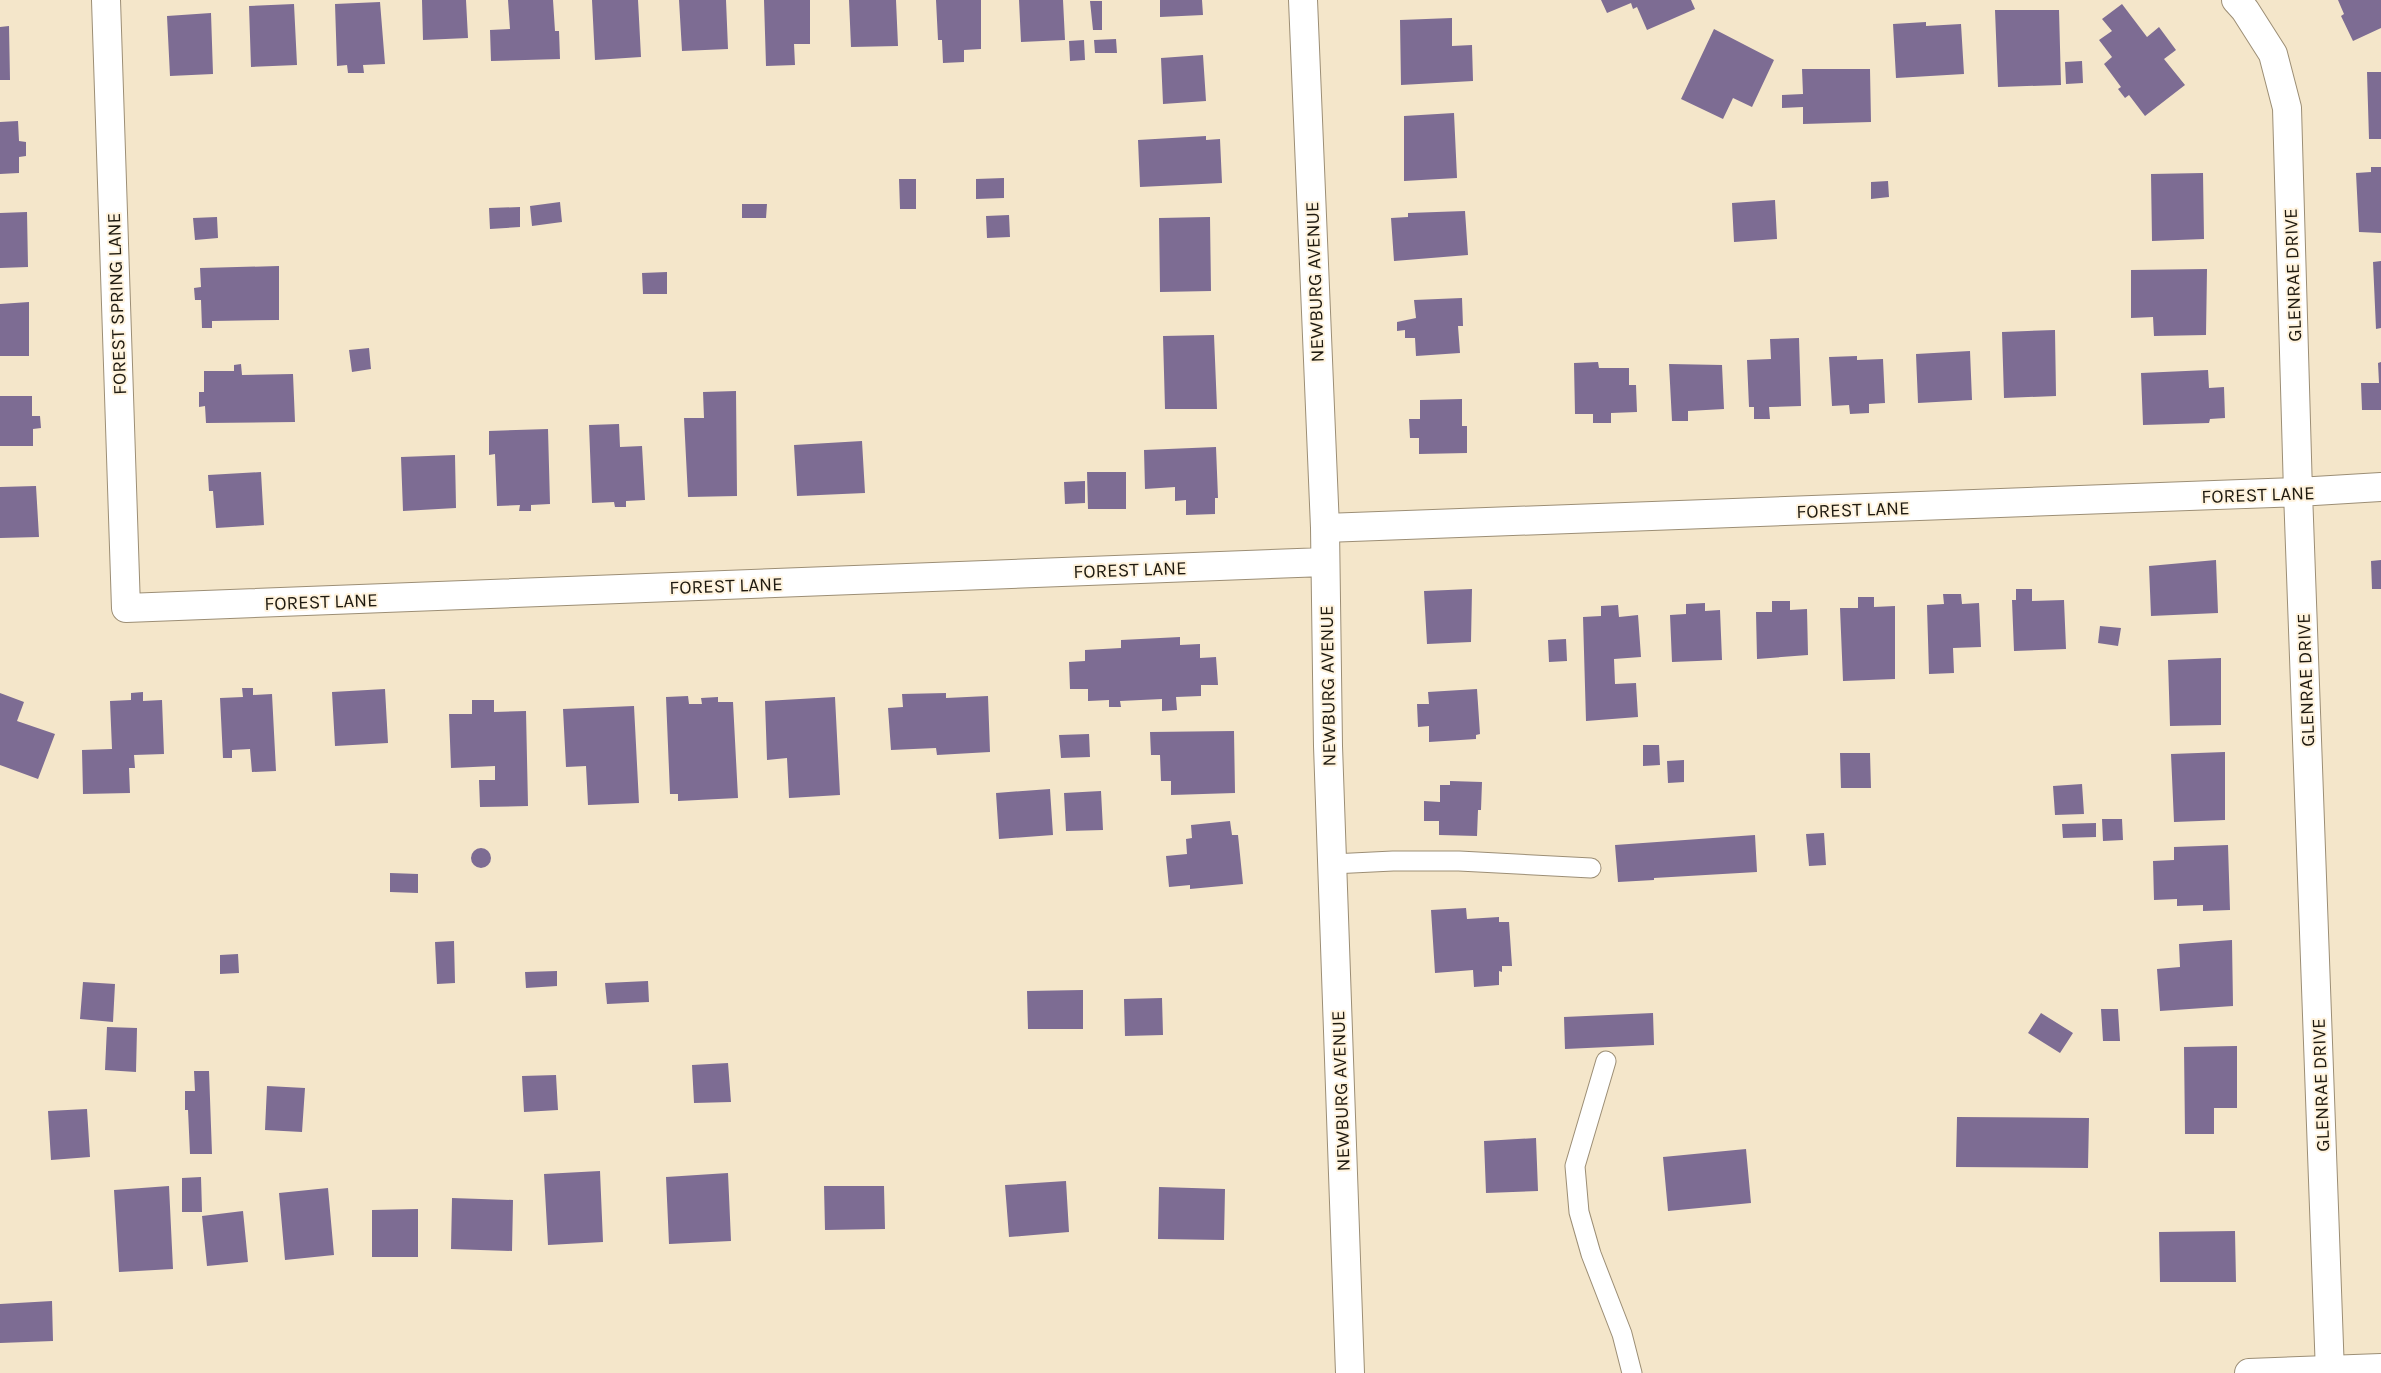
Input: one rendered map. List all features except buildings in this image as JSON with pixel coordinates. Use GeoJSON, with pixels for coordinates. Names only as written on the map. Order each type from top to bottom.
{"type":"FeatureCollection","features":[{"type":"Feature","properties":{"kind":"street","name":"FOREST SPRING LANE"},"geometry":{"type":"LineString","coordinates":[[106,0],[126,608]]}},
{"type":"Feature","properties":{"kind":"street","name":"NEWBURG AVENUE"},"geometry":{"type":"LineString","coordinates":[[1303,0],[1324,528],[1332,864],[1350,1373]]}},
{"type":"Feature","properties":{"kind":"street","name":"GLENRAE DRIVE"},"geometry":{"type":"LineString","coordinates":[[2236,0],[2245,10],[2273,54],[2287,108],[2298,492],[2330,1371]]}},
{"type":"Feature","properties":{"kind":"street","name":"FOREST LANE"},"geometry":{"type":"LineString","coordinates":[[1324,528],[2298,492],[2381,487]]}},
{"type":"Feature","properties":{"kind":"street","name":"FOREST LANE"},"geometry":{"type":"LineString","coordinates":[[126,608],[1325,562]]}},
{"type":"Feature","properties":{"kind":"street"},"geometry":{"type":"LineString","coordinates":[[2249,1373],[2381,1368]]}},
{"type":"Feature","properties":{"kind":"lane"},"geometry":{"type":"LineString","coordinates":[[1332,864],[1393,861],[1459,861],[1591,868]]}},
{"type":"Feature","properties":{"kind":"lane"},"geometry":{"type":"LineString","coordinates":[[1606,1061],[1575,1166],[1579,1212],[1591,1254],[1622,1334],[1632,1373]]}}]}
